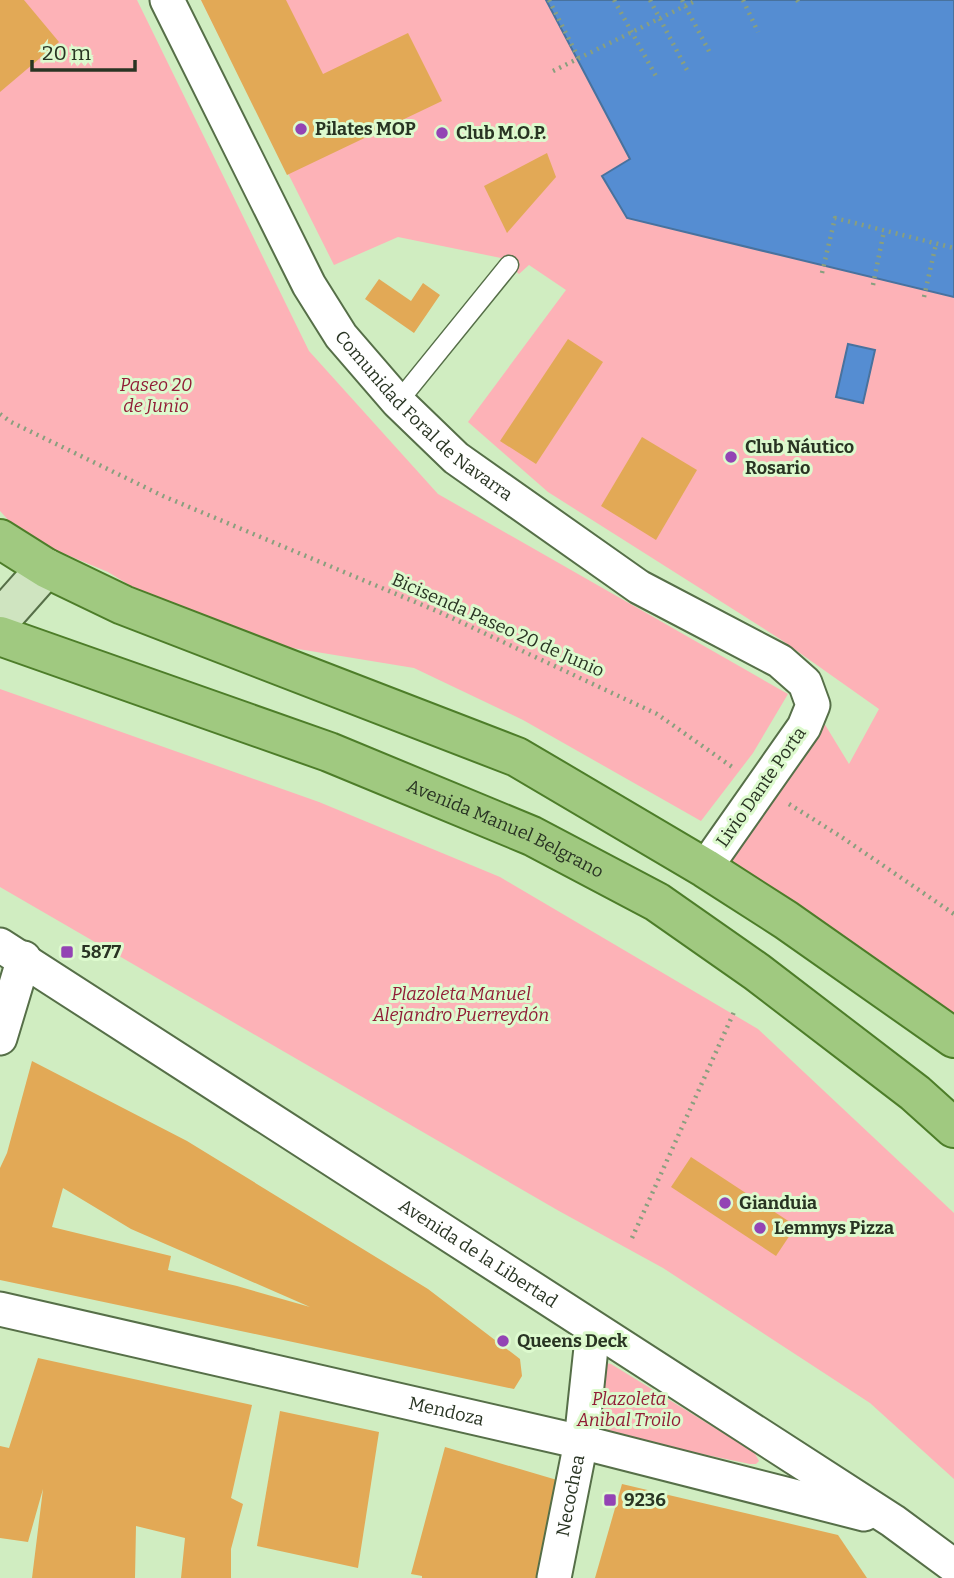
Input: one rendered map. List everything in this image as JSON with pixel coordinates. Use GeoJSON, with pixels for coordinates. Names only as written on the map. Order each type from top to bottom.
{"type":"FeatureCollection","features":[{"type":"Feature","properties":{"kind":"main road"},"geometry":{"type":"LineString","coordinates":[[0,538],[46,568],[122,605],[517,757],[705,867],[786,920],[954,1038]]}},
{"type":"Feature","properties":{"kind":"main road"},"geometry":{"type":"LineString","coordinates":[[0,620],[46,568]]}},
{"type":"Feature","properties":{"kind":"main road","name":"Avenida Manuel Belgrano"},"geometry":{"type":"LineString","coordinates":[[0,636],[329,751],[532,836],[668,910],[757,972],[915,1093],[954,1128]]}},
{"type":"Feature","properties":{"kind":"street","name":"Comunidad Foral de Navarra"},"geometry":{"type":"LineString","coordinates":[[167,0],[309,285],[341,336],[398,402],[456,458],[639,587],[780,661],[805,683],[813,705]]}},
{"type":"Feature","properties":{"kind":"street","name":"Livio Dante Porta"},"geometry":{"type":"LineString","coordinates":[[705,867],[804,727],[813,705]]}},
{"type":"Feature","properties":{"kind":"street"},"geometry":{"type":"LineString","coordinates":[[0,1038],[12,952]]}},
{"type":"Feature","properties":{"kind":"street","name":"Avenida de la Libertad"},"geometry":{"type":"LineString","coordinates":[[12,952],[894,1521],[954,1566]]}},
{"type":"Feature","properties":{"kind":"street","name":"Mendoza"},"geometry":{"type":"LineString","coordinates":[[0,1309],[581,1443],[894,1521]]}},
{"type":"Feature","properties":{"kind":"street","name":"Necochea"},"geometry":{"type":"LineString","coordinates":[[554,1578],[581,1443],[593,1329]]}},
{"type":"Feature","properties":{"kind":"lane"},"geometry":{"type":"LineString","coordinates":[[398,402],[509,265]]}},
{"type":"Feature","properties":{"kind":"path"},"geometry":{"type":"LineString","coordinates":[[549,0],[579,59]]}},
{"type":"Feature","properties":{"kind":"path"},"geometry":{"type":"LineString","coordinates":[[614,0],[657,78]]}},
{"type":"Feature","properties":{"kind":"path"},"geometry":{"type":"LineString","coordinates":[[650,0],[688,72]]}},
{"type":"Feature","properties":{"kind":"path"},"geometry":{"type":"LineString","coordinates":[[681,0],[710,53]]}},
{"type":"Feature","properties":{"kind":"path"},"geometry":{"type":"LineString","coordinates":[[553,71],[697,0]]}},
{"type":"Feature","properties":{"kind":"path"},"geometry":{"type":"LineString","coordinates":[[743,0],[758,32]]}},
{"type":"Feature","properties":{"kind":"path"},"geometry":{"type":"LineString","coordinates":[[822,273],[835,218],[954,248]]}},
{"type":"Feature","properties":{"kind":"path"},"geometry":{"type":"LineString","coordinates":[[873,285],[884,232]]}},
{"type":"Feature","properties":{"kind":"path"},"geometry":{"type":"LineString","coordinates":[[924,297],[936,244]]}},
{"type":"Feature","properties":{"kind":"path","name":"Bicisenda Paseo 20 de Junio"},"geometry":{"type":"LineString","coordinates":[[0,414],[11,422],[163,496],[439,611],[657,714],[761,788],[839,836],[954,914]]}},
{"type":"Feature","properties":{"kind":"path"},"geometry":{"type":"LineString","coordinates":[[632,1238],[734,1012]]}},
{"type":"Feature","properties":{"kind":"green space","name":"Paseo 20 de Junio"},"geometry":{"type":"Polygon","coordinates":[[[0,0],[137,0],[309,351],[438,494],[788,694],[753,753],[701,821],[523,720],[414,668],[286,647],[180,616],[108,572],[24,537],[0,511],[0,0]]]}},
{"type":"Feature","properties":{"kind":"green space"},"geometry":{"type":"Polygon","coordinates":[[[201,0],[546,0],[630,159],[627,218],[954,297],[954,1038],[705,868],[813,705],[849,764],[879,709],[780,639],[548,492],[468,422],[566,290],[529,265],[519,274],[501,258],[398,237],[334,265],[201,0]]]}},
{"type":"Feature","properties":{"kind":"green space","name":"Plazoleta Manuel Alejandro Puerreydón"},"geometry":{"type":"Polygon","coordinates":[[[0,689],[319,802],[500,877],[758,1029],[954,1213],[954,1479],[870,1403],[663,1268],[559,1211],[0,887],[0,689]]]}},
{"type":"Feature","properties":{"kind":"green space","name":"Plazoleta Anibal Troilo"},"geometry":{"type":"Polygon","coordinates":[[[605,1363],[611,1364],[754,1452],[759,1461],[750,1464],[600,1433],[596,1425],[605,1363]]]}},
{"type":"Feature","properties":{"kind":"water"},"geometry":{"type":"Polygon","coordinates":[[[546,0],[954,0],[954,297],[627,218],[602,176],[630,159],[546,0]]]}},
{"type":"Feature","properties":{"kind":"water"},"geometry":{"type":"Polygon","coordinates":[[[848,344],[875,350],[863,403],[836,397],[848,344]]]}},
{"type":"Feature","properties":{"kind":"building"},"geometry":{"type":"Polygon","coordinates":[[[0,0],[24,0],[59,42],[0,92],[0,0]]]}},
{"type":"Feature","properties":{"kind":"building"},"geometry":{"type":"Polygon","coordinates":[[[201,0],[286,0],[323,74],[408,33],[442,101],[287,175],[201,0]]]}},
{"type":"Feature","properties":{"kind":"building"},"geometry":{"type":"Polygon","coordinates":[[[547,153],[556,177],[507,233],[484,186],[547,153]]]}},
{"type":"Feature","properties":{"kind":"building"},"geometry":{"type":"Polygon","coordinates":[[[379,279],[411,301],[423,283],[440,295],[414,333],[365,299],[379,279]]]}},
{"type":"Feature","properties":{"kind":"building"},"geometry":{"type":"Polygon","coordinates":[[[568,339],[603,362],[536,464],[500,441],[568,339]]]}},
{"type":"Feature","properties":{"kind":"building"},"geometry":{"type":"Polygon","coordinates":[[[642,437],[697,470],[656,540],[601,506],[642,437]]]}},
{"type":"Feature","properties":{"kind":"building"},"geometry":{"type":"Polygon","coordinates":[[[32,1061],[187,1141],[428,1289],[520,1359],[522,1376],[514,1389],[0,1280],[0,1168],[7,1153],[32,1061]],[[63,1188],[52,1227],[171,1256],[168,1270],[310,1307],[131,1229],[63,1188]]]}},
{"type":"Feature","properties":{"kind":"building"},"geometry":{"type":"Polygon","coordinates":[[[691,1157],[796,1226],[776,1256],[671,1187],[691,1157]]]}},
{"type":"Feature","properties":{"kind":"building"},"geometry":{"type":"Polygon","coordinates":[[[38,1358],[252,1405],[231,1498],[243,1504],[231,1549],[231,1578],[181,1578],[185,1538],[136,1526],[135,1578],[32,1578],[43,1489],[28,1542],[0,1538],[0,1446],[9,1448],[38,1358]]]}},
{"type":"Feature","properties":{"kind":"building"},"geometry":{"type":"Polygon","coordinates":[[[280,1411],[379,1432],[358,1568],[257,1546],[280,1411]]]}},
{"type":"Feature","properties":{"kind":"building"},"geometry":{"type":"Polygon","coordinates":[[[445,1447],[557,1480],[541,1578],[422,1578],[411,1574],[445,1447]]]}},
{"type":"Feature","properties":{"kind":"building"},"geometry":{"type":"Polygon","coordinates":[[[622,1484],[838,1535],[867,1578],[595,1578],[622,1484]]]}},
{"type":"Feature","properties":{"kind":"place","name":"Pilates MOP"},"geometry":{"type":"Point","coordinates":[301,129]}},
{"type":"Feature","properties":{"kind":"place","name":"Club M.O.P."},"geometry":{"type":"Point","coordinates":[442,133]}},
{"type":"Feature","properties":{"kind":"place","name":"Club Náutico Rosario"},"geometry":{"type":"Point","coordinates":[731,457]}},
{"type":"Feature","properties":{"kind":"place","name":"5877"},"geometry":{"type":"Point","coordinates":[67,952]}},
{"type":"Feature","properties":{"kind":"place","name":"Gianduia"},"geometry":{"type":"Point","coordinates":[725,1203]}},
{"type":"Feature","properties":{"kind":"place","name":"Lemmys Pizza"},"geometry":{"type":"Point","coordinates":[760,1228]}},
{"type":"Feature","properties":{"kind":"place","name":"Queens Deck"},"geometry":{"type":"Point","coordinates":[503,1341]}},
{"type":"Feature","properties":{"kind":"place","name":"9236"},"geometry":{"type":"Point","coordinates":[610,1500]}}]}
